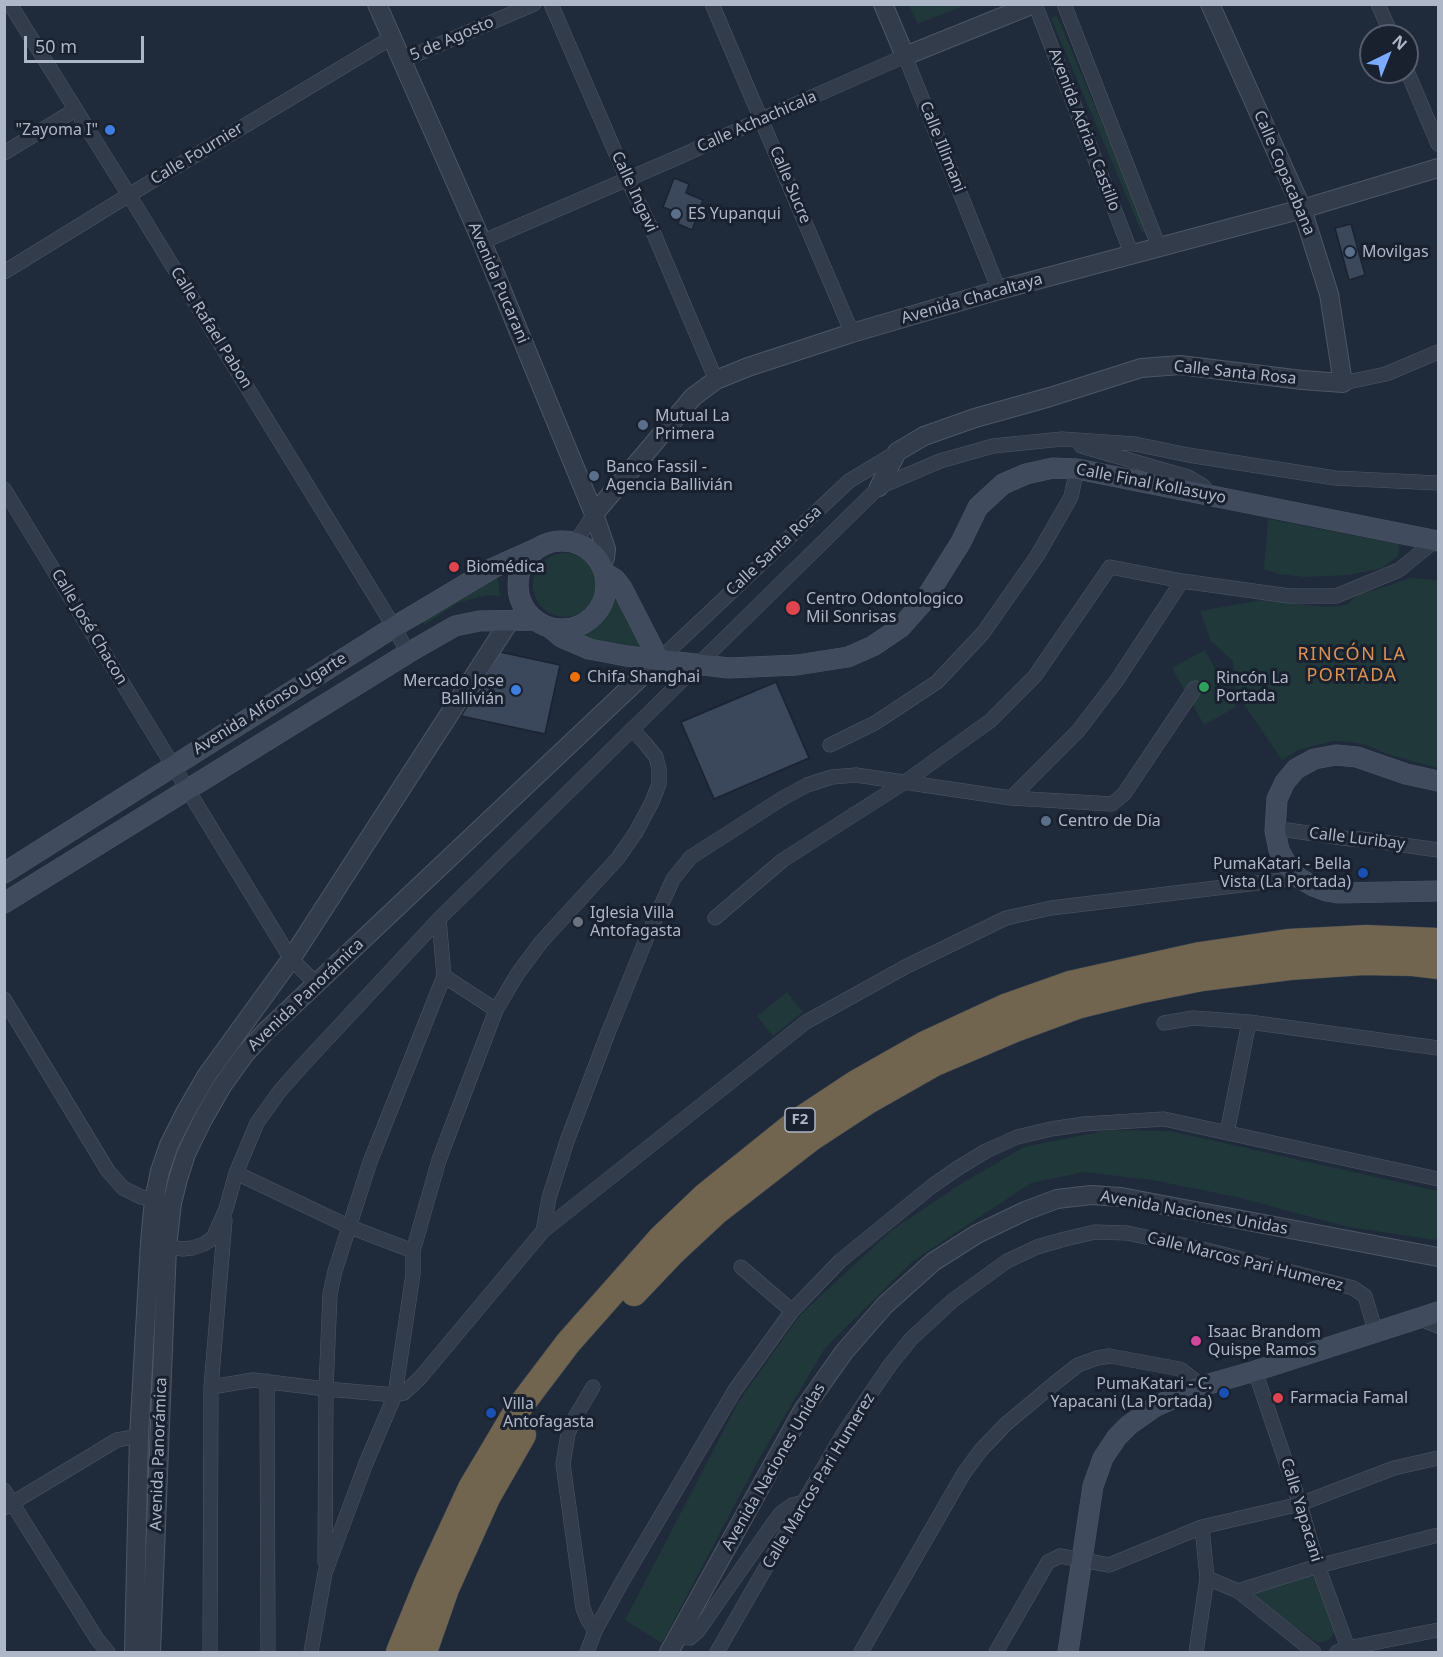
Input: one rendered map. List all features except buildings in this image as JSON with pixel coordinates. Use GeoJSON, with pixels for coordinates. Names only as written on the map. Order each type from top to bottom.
{"type":"FeatureCollection","features":[{"type":"Feature","properties":{"kind":"highway","name":"F2"},"geometry":{"type":"LineString","coordinates":[[399,1653],[428,1581],[471,1488],[525,1400],[568,1343],[660,1239],[705,1196],[797,1122],[856,1083],[925,1044],[1005,1008],[1070,984],[1200,955],[1288,942],[1366,938],[1438,941]]}},
{"type":"Feature","properties":{"kind":"highway","name":"F2"},"geometry":{"type":"LineString","coordinates":[[424,1653],[446,1589],[488,1496],[534,1416],[582,1353],[627,1300],[673,1252],[717,1212],[810,1139],[868,1101],[935,1063],[1077,1006],[1202,978],[1290,967],[1364,962],[1438,966]]}},
{"type":"Feature","properties":{"kind":"main road","name":"Calle Final Kollasuyo"},"geometry":{"type":"LineString","coordinates":[[542,624],[561,637],[589,649],[697,665],[729,668],[796,665],[848,657],[873,646],[900,627],[924,601],[961,542],[978,507],[1003,484],[1026,474],[1053,468],[1077,469],[1437,541]]}},
{"type":"Feature","properties":{"kind":"main road"},"geometry":{"type":"LineString","coordinates":[[603,569],[606,590],[601,607],[596,614],[574,628],[566,629],[542,624],[528,612],[519,594],[521,570],[530,556],[542,546],[559,541],[576,543],[591,552],[603,569],[622,588],[659,660]]}},
{"type":"Feature","properties":{"kind":"main road","name":"Avenida Alfonso Ugarte"},"geometry":{"type":"LineString","coordinates":[[4,873],[394,627],[493,567],[542,546]]}},
{"type":"Feature","properties":{"kind":"main road","name":"Avenida Alfonso Ugarte"},"geometry":{"type":"LineString","coordinates":[[4,903],[455,626],[479,621],[542,624]]}},
{"type":"Feature","properties":{"kind":"main road"},"geometry":{"type":"LineString","coordinates":[[1438,781],[1406,774],[1357,757],[1336,755],[1314,759],[1296,769],[1285,782],[1277,799],[1275,831],[1279,850],[1287,865],[1299,878],[1319,889],[1338,893],[1438,891]]}},
{"type":"Feature","properties":{"kind":"main road"},"geometry":{"type":"LineString","coordinates":[[1068,1653],[1093,1486],[1103,1458],[1117,1437],[1129,1425],[1156,1406],[1202,1386],[1376,1333],[1432,1319]]}},
{"type":"Feature","properties":{"kind":"street","name":"Calle Rafael Pabon"},"geometry":{"type":"LineString","coordinates":[[10,4],[408,653]]}},
{"type":"Feature","properties":{"kind":"street","name":"Avenida Pucarani"},"geometry":{"type":"LineString","coordinates":[[377,4],[482,242],[594,514],[606,549],[603,569]]}},
{"type":"Feature","properties":{"kind":"street","name":"5 de Agosto"},"geometry":{"type":"LineString","coordinates":[[403,60],[534,4]]}},
{"type":"Feature","properties":{"kind":"street","name":"Calle Ingavi"},"geometry":{"type":"LineString","coordinates":[[551,4],[627,179],[654,234],[716,380]]}},
{"type":"Feature","properties":{"kind":"street","name":"Calle Sucre"},"geometry":{"type":"LineString","coordinates":[[712,4],[852,333]]}},
{"type":"Feature","properties":{"kind":"street","name":"Calle Illimani"},"geometry":{"type":"LineString","coordinates":[[882,4],[999,290]]}},
{"type":"Feature","properties":{"kind":"street","name":"Calle Achachicala"},"geometry":{"type":"LineString","coordinates":[[482,242],[905,56],[1034,4]]}},
{"type":"Feature","properties":{"kind":"street","name":"Avenida Adrian Castillo"},"geometry":{"type":"LineString","coordinates":[[1034,4],[1132,255]]}},
{"type":"Feature","properties":{"kind":"street","name":"Avenida Adrian Castillo"},"geometry":{"type":"LineString","coordinates":[[1065,4],[1159,247]]}},
{"type":"Feature","properties":{"kind":"street","name":"Calle Copacabana"},"geometry":{"type":"LineString","coordinates":[[1210,4],[1302,209],[1329,294],[1343,383]]}},
{"type":"Feature","properties":{"kind":"street"},"geometry":{"type":"LineString","coordinates":[[1378,4],[1387,24]]}},
{"type":"Feature","properties":{"kind":"street","name":"Calle Fournier"},"geometry":{"type":"LineString","coordinates":[[4,272],[392,38]]}},
{"type":"Feature","properties":{"kind":"street"},"geometry":{"type":"LineString","coordinates":[[1413,84],[1438,144]]}},
{"type":"Feature","properties":{"kind":"street"},"geometry":{"type":"LineString","coordinates":[[4,153],[75,110]]}},
{"type":"Feature","properties":{"kind":"street","name":"Avenida Chacaltaya"},"geometry":{"type":"LineString","coordinates":[[576,543],[594,514],[693,397],[716,380],[748,367],[852,333],[999,290],[1302,209],[1438,168]]}},
{"type":"Feature","properties":{"kind":"street","name":"Calle Santa Rosa"},"geometry":{"type":"LineString","coordinates":[[659,660],[849,481],[924,436],[1141,368],[1180,365],[1343,383],[1386,374],[1438,352]]}},
{"type":"Feature","properties":{"kind":"street"},"geometry":{"type":"LineString","coordinates":[[1062,439],[1188,477],[1203,486],[1212,496]]}},
{"type":"Feature","properties":{"kind":"street","name":"Calle Final Kollasuyo"},"geometry":{"type":"LineString","coordinates":[[879,487],[940,461],[993,446],[1062,439],[1135,444],[1188,455],[1335,478],[1438,483]]}},
{"type":"Feature","properties":{"kind":"street","name":"Calle Santa Rosa"},"geometry":{"type":"LineString","coordinates":[[226,1209],[236,1173],[257,1123],[279,1092],[439,919],[879,487],[897,452]]}},
{"type":"Feature","properties":{"kind":"street"},"geometry":{"type":"LineString","coordinates":[[830,745],[875,723],[937,682],[983,633],[1043,546],[1071,497],[1077,469]]}},
{"type":"Feature","properties":{"kind":"street","name":"Calle José Chacon"},"geometry":{"type":"LineString","coordinates":[[4,489],[189,790]]}},
{"type":"Feature","properties":{"kind":"street"},"geometry":{"type":"LineString","coordinates":[[715,918],[783,860],[905,782],[990,721],[1035,676],[1110,567],[1182,581],[1288,596],[1336,596],[1399,570],[1437,541]]}},
{"type":"Feature","properties":{"kind":"street"},"geometry":{"type":"LineString","coordinates":[[1011,798],[1078,731],[1117,680],[1182,581]]}},
{"type":"Feature","properties":{"kind":"street","name":"Avenida Panorámica"},"geometry":{"type":"LineString","coordinates":[[134,1653],[139,1436],[154,1200],[160,1172],[185,1113],[207,1075],[291,959],[509,621]]}},
{"type":"Feature","properties":{"kind":"street","name":"Avenida Panorámica"},"geometry":{"type":"LineString","coordinates":[[151,1653],[167,1247],[172,1203],[186,1154],[202,1121],[222,1086],[245,1054],[288,1008],[659,660]]}},
{"type":"Feature","properties":{"kind":"street"},"geometry":{"type":"LineString","coordinates":[[543,1231],[549,1198],[564,1152],[608,1033],[647,937],[674,879],[691,857],[765,808],[807,785],[832,777],[856,775],[1011,798],[1112,804],[1124,794],[1195,688]]}},
{"type":"Feature","properties":{"kind":"street"},"geometry":{"type":"LineString","coordinates":[[325,1573],[394,1395],[413,1274],[413,1251],[439,1160],[495,1010],[518,973],[542,941],[618,858],[636,832],[659,784],[656,757],[632,729]]}},
{"type":"Feature","properties":{"kind":"street"},"geometry":{"type":"LineString","coordinates":[[189,790],[291,959],[316,984]]}},
{"type":"Feature","properties":{"kind":"street","name":"Calle Luribay"},"geometry":{"type":"LineString","coordinates":[[1275,831],[1287,830],[1438,850]]}},
{"type":"Feature","properties":{"kind":"street"},"geometry":{"type":"LineString","coordinates":[[211,1387],[253,1380],[394,1395],[404,1393],[420,1378],[543,1231],[806,1022],[907,966],[1006,918],[1051,908],[1299,878]]}},
{"type":"Feature","properties":{"kind":"street"},"geometry":{"type":"LineString","coordinates":[[311,1653],[325,1573],[326,1389],[330,1294],[335,1271],[370,1162],[444,976],[439,919]]}},
{"type":"Feature","properties":{"kind":"street"},"geometry":{"type":"LineString","coordinates":[[444,976],[495,1010]]}},
{"type":"Feature","properties":{"kind":"street"},"geometry":{"type":"LineString","coordinates":[[4,999],[108,1171],[123,1188],[141,1197],[172,1203]]}},
{"type":"Feature","properties":{"kind":"street"},"geometry":{"type":"LineString","coordinates":[[1164,1023],[1192,1018],[1249,1022],[1438,1048]]}},
{"type":"Feature","properties":{"kind":"street"},"geometry":{"type":"LineString","coordinates":[[1227,1133],[1249,1022]]}},
{"type":"Feature","properties":{"kind":"street"},"geometry":{"type":"LineString","coordinates":[[587,1653],[623,1580],[735,1390],[792,1311],[840,1261],[932,1186],[986,1151],[1017,1137],[1051,1129],[1084,1124],[1164,1119],[1438,1179]]}},
{"type":"Feature","properties":{"kind":"street"},"geometry":{"type":"LineString","coordinates":[[236,1173],[350,1227],[413,1251]]}},
{"type":"Feature","properties":{"kind":"street","name":"Avenida Naciones Unidas"},"geometry":{"type":"LineString","coordinates":[[673,1645],[803,1410],[843,1352],[893,1298],[933,1262],[977,1234],[1025,1211],[1057,1199],[1090,1195],[1122,1197],[1438,1257]]}},
{"type":"Feature","properties":{"kind":"street"},"geometry":{"type":"LineString","coordinates":[[167,1247],[183,1249],[204,1244],[213,1238],[226,1209]]}},
{"type":"Feature","properties":{"kind":"street"},"geometry":{"type":"LineString","coordinates":[[210,1653],[211,1387],[226,1209]]}},
{"type":"Feature","properties":{"kind":"street","name":"Calle Marcos Pari Humerez"},"geometry":{"type":"LineString","coordinates":[[717,1653],[843,1434],[890,1365],[911,1339],[952,1301],[1006,1261],[1037,1247],[1095,1232],[1127,1233],[1218,1253],[1353,1288],[1365,1296],[1376,1333]]}},
{"type":"Feature","properties":{"kind":"street"},"geometry":{"type":"LineString","coordinates":[[741,1267],[792,1311]]}},
{"type":"Feature","properties":{"kind":"street"},"geometry":{"type":"LineString","coordinates":[[861,1653],[964,1473],[981,1450],[1006,1424],[1055,1383],[1078,1365],[1110,1356],[1180,1369],[1202,1386]]}},
{"type":"Feature","properties":{"kind":"street","name":"Calle Yapacani"},"geometry":{"type":"LineString","coordinates":[[1255,1371],[1300,1504],[1343,1650]]}},
{"type":"Feature","properties":{"kind":"street"},"geometry":{"type":"LineString","coordinates":[[267,1381],[268,1653]]}},
{"type":"Feature","properties":{"kind":"street"},"geometry":{"type":"LineString","coordinates":[[593,1387],[568,1434],[563,1464],[583,1608],[596,1631]]}},
{"type":"Feature","properties":{"kind":"street"},"geometry":{"type":"LineString","coordinates":[[9,1506],[117,1440],[139,1436]]}},
{"type":"Feature","properties":{"kind":"street"},"geometry":{"type":"LineString","coordinates":[[996,1653],[1048,1562],[1060,1556],[1109,1565],[1202,1527],[1300,1504],[1394,1468],[1438,1458]]}},
{"type":"Feature","properties":{"kind":"street"},"geometry":{"type":"LineString","coordinates":[[4,1490],[9,1506],[108,1653]]}},
{"type":"Feature","properties":{"kind":"street"},"geometry":{"type":"LineString","coordinates":[[673,1645],[690,1638],[698,1631],[781,1514],[792,1505],[804,1502]]}},
{"type":"Feature","properties":{"kind":"street"},"geometry":{"type":"LineString","coordinates":[[1196,1653],[1207,1578],[1202,1527]]}},
{"type":"Feature","properties":{"kind":"street"},"geometry":{"type":"LineString","coordinates":[[1238,1591],[1318,1566],[1438,1535]]}},
{"type":"Feature","properties":{"kind":"street"},"geometry":{"type":"LineString","coordinates":[[1207,1578],[1238,1591],[1314,1653]]}},
{"type":"Feature","properties":{"kind":"street"},"geometry":{"type":"LineString","coordinates":[[1343,1650],[1438,1630]]}},
{"type":"Feature","properties":{"kind":"green space"},"geometry":{"type":"Polygon","coordinates":[[[909,5],[965,5],[918,24],[909,5]]]}},
{"type":"Feature","properties":{"kind":"green space"},"geometry":{"type":"Polygon","coordinates":[[[1057,16],[1147,231],[1142,233],[1051,18],[1057,16]]]}},
{"type":"Feature","properties":{"kind":"green space"},"geometry":{"type":"Polygon","coordinates":[[[1268,519],[1399,544],[1398,556],[1382,568],[1349,575],[1305,577],[1278,574],[1264,569],[1268,519]]]}},
{"type":"Feature","properties":{"kind":"green space"},"geometry":{"type":"Polygon","coordinates":[[[565,553],[577,555],[588,562],[595,573],[597,585],[595,597],[588,608],[577,615],[565,617],[553,615],[542,608],[535,597],[533,585],[535,573],[542,562],[553,555],[565,553]]]}},
{"type":"Feature","properties":{"kind":"green space"},"geometry":{"type":"Polygon","coordinates":[[[497,573],[500,596],[487,595],[458,603],[424,625],[422,622],[497,573]]]}},
{"type":"Feature","properties":{"kind":"green space"},"geometry":{"type":"Polygon","coordinates":[[[1410,578],[1438,580],[1438,768],[1387,754],[1367,745],[1333,741],[1298,750],[1282,760],[1235,691],[1233,661],[1211,641],[1200,611],[1261,600],[1327,607],[1346,605],[1360,593],[1410,578]]]}},
{"type":"Feature","properties":{"kind":"green space"},"geometry":{"type":"Polygon","coordinates":[[[614,584],[643,644],[639,651],[571,641],[586,632],[598,620],[605,609],[614,584]]]}},
{"type":"Feature","properties":{"kind":"green space","name":"Rincón La Portada"},"geometry":{"type":"Polygon","coordinates":[[[1205,650],[1236,707],[1204,725],[1172,668],[1205,650]]]}},
{"type":"Feature","properties":{"kind":"green space"},"geometry":{"type":"Polygon","coordinates":[[[787,992],[803,1012],[773,1036],[757,1016],[787,992]]]}},
{"type":"Feature","properties":{"kind":"green space"},"geometry":{"type":"Polygon","coordinates":[[[1108,1130],[1170,1131],[1438,1191],[1438,1234],[1436,1240],[1348,1227],[1237,1197],[1152,1180],[1084,1172],[1031,1183],[913,1261],[825,1348],[760,1457],[662,1643],[625,1620],[739,1401],[801,1314],[892,1230],[959,1185],[1024,1147],[1108,1130]]]}},
{"type":"Feature","properties":{"kind":"green space"},"geometry":{"type":"Polygon","coordinates":[[[1311,1574],[1318,1577],[1336,1625],[1329,1640],[1318,1643],[1255,1598],[1256,1590],[1311,1574]]]}},
{"type":"Feature","properties":{"kind":"place","name":"\"Zayoma I\""},"geometry":{"type":"Point","coordinates":[110,130]}},
{"type":"Feature","properties":{"kind":"place","name":"ES Yupanqui"},"geometry":{"type":"Point","coordinates":[676,214]}},
{"type":"Feature","properties":{"kind":"place","name":"Movilgas"},"geometry":{"type":"Point","coordinates":[1350,252]}},
{"type":"Feature","properties":{"kind":"place","name":"Mutual La Primera"},"geometry":{"type":"Point","coordinates":[643,425]}},
{"type":"Feature","properties":{"kind":"place","name":"Banco Fassil - Agencia Ballivián"},"geometry":{"type":"Point","coordinates":[594,476]}},
{"type":"Feature","properties":{"kind":"place","name":"Biomédica"},"geometry":{"type":"Point","coordinates":[454,567]}},
{"type":"Feature","properties":{"kind":"place","name":"Centro Odontologico Mil Sonrisas"},"geometry":{"type":"Point","coordinates":[793,608]}},
{"type":"Feature","properties":{"kind":"place","name":"Chifa Shanghai"},"geometry":{"type":"Point","coordinates":[575,677]}},
{"type":"Feature","properties":{"kind":"place","name":"Rincón La Portada"},"geometry":{"type":"Point","coordinates":[1204,687]}},
{"type":"Feature","properties":{"kind":"place","name":"Mercado Jose Ballivián"},"geometry":{"type":"Point","coordinates":[516,690]}},
{"type":"Feature","properties":{"kind":"place","name":"Centro de Día"},"geometry":{"type":"Point","coordinates":[1046,821]}},
{"type":"Feature","properties":{"kind":"place","name":"PumaKatari - Bella Vista (La Portada)"},"geometry":{"type":"Point","coordinates":[1363,873]}},
{"type":"Feature","properties":{"kind":"place","name":"Iglesia Villa Antofagasta"},"geometry":{"type":"Point","coordinates":[578,922]}},
{"type":"Feature","properties":{"kind":"place","name":"Isaac Brandom Quispe Ramos"},"geometry":{"type":"Point","coordinates":[1196,1341]}},
{"type":"Feature","properties":{"kind":"place","name":"PumaKatari - C. Yapacani (La Portada)"},"geometry":{"type":"Point","coordinates":[1224,1393]}},
{"type":"Feature","properties":{"kind":"place","name":"Farmacia Famal"},"geometry":{"type":"Point","coordinates":[1278,1398]}},
{"type":"Feature","properties":{"kind":"place","name":"Villa Antofagasta"},"geometry":{"type":"Point","coordinates":[491,1413]}},
{"type":"Feature","properties":{"kind":"district","name":"RINCÓN LA PORTADA"},"geometry":{"type":"Point","coordinates":[1352,665]}}]}
